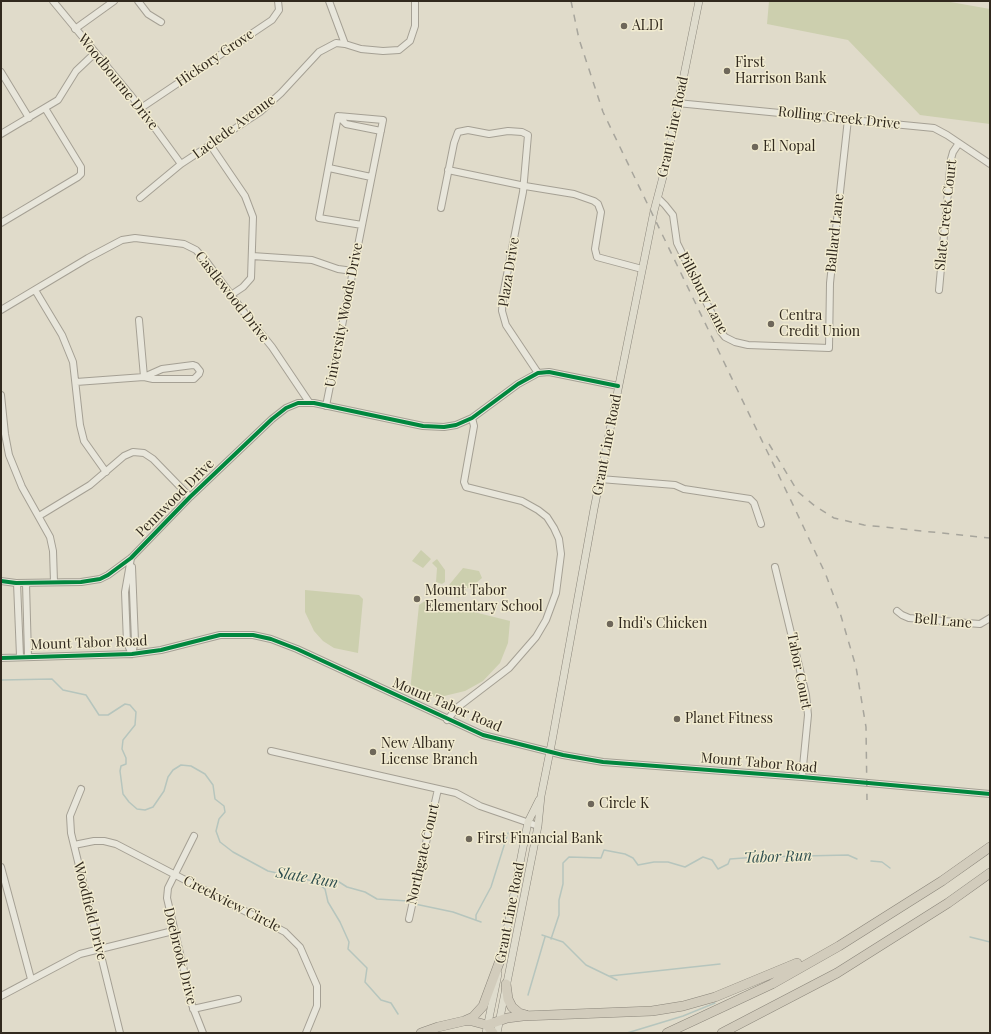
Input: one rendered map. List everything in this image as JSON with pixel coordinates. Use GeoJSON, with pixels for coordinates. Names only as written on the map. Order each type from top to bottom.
{"type":"FeatureCollection","features":[{"type":"Feature","properties":{"kind":"highway"},"geometry":{"type":"LineString","coordinates":[[667,1033],[772,984],[839,946],[942,881],[990,847]]}},
{"type":"Feature","properties":{"kind":"highway"},"geometry":{"type":"LineString","coordinates":[[722,1033],[837,973],[948,903],[990,873]]}},
{"type":"Feature","properties":{"kind":"highway"},"geometry":{"type":"LineString","coordinates":[[464,1021],[472,1021],[489,1030],[498,1021],[507,1018],[534,1015],[652,1011],[683,1006],[743,986],[839,946]]}},
{"type":"Feature","properties":{"kind":"highway"},"geometry":{"type":"LineString","coordinates":[[421,1033],[464,1021],[472,1017],[483,1006],[502,955]]}},
{"type":"Feature","properties":{"kind":"highway"},"geometry":{"type":"LineString","coordinates":[[506,984],[508,999],[512,1007],[519,1013],[534,1015]]}},
{"type":"Feature","properties":{"kind":"highway"},"geometry":{"type":"LineString","coordinates":[[734,1033],[799,993]]}},
{"type":"Feature","properties":{"kind":"main road","name":"Grant Line Road"},"geometry":{"type":"LineString","coordinates":[[497,1033],[498,1021],[538,826],[541,796],[618,386],[699,1]]}},
{"type":"Feature","properties":{"kind":"main road","name":"Grant Line Road"},"geometry":{"type":"LineString","coordinates":[[489,1030],[528,822],[541,796]]}},
{"type":"Feature","properties":{"kind":"street","name":"Woodbourne Drive"},"geometry":{"type":"LineString","coordinates":[[53,1],[141,108],[181,164]]}},
{"type":"Feature","properties":{"kind":"street"},"geometry":{"type":"LineString","coordinates":[[75,29],[114,1]]}},
{"type":"Feature","properties":{"kind":"street"},"geometry":{"type":"LineString","coordinates":[[138,1],[148,14],[161,22]]}},
{"type":"Feature","properties":{"kind":"street","name":"Hickory Grove"},"geometry":{"type":"LineString","coordinates":[[141,108],[272,20],[279,10],[278,1]]}},
{"type":"Feature","properties":{"kind":"street"},"geometry":{"type":"LineString","coordinates":[[329,1],[345,44],[361,49],[394,51],[404,48],[410,41],[414,32],[415,1]]}},
{"type":"Feature","properties":{"kind":"street","name":"Laclede Avenue"},"geometry":{"type":"LineString","coordinates":[[140,198],[181,164],[211,146],[260,112],[274,100],[319,52],[336,43],[345,44]]}},
{"type":"Feature","properties":{"kind":"street"},"geometry":{"type":"LineString","coordinates":[[1,134],[58,100],[76,71],[95,53]]}},
{"type":"Feature","properties":{"kind":"street"},"geometry":{"type":"LineString","coordinates":[[1,72],[29,118]]}},
{"type":"Feature","properties":{"kind":"street","name":"Rolling Creek Drive"},"geometry":{"type":"LineString","coordinates":[[677,103],[934,128],[990,164]]}},
{"type":"Feature","properties":{"kind":"street"},"geometry":{"type":"LineString","coordinates":[[1,223],[81,174],[81,168],[46,108]]}},
{"type":"Feature","properties":{"kind":"street"},"geometry":{"type":"LineString","coordinates":[[338,116],[383,120],[381,131],[346,124],[338,116]]}},
{"type":"Feature","properties":{"kind":"street","name":"University Woods Drive"},"geometry":{"type":"LineString","coordinates":[[338,116],[319,218],[362,225]]}},
{"type":"Feature","properties":{"kind":"street","name":"Ballard Lane"},"geometry":{"type":"LineString","coordinates":[[829,348],[830,283],[848,119]]}},
{"type":"Feature","properties":{"kind":"street","name":"Plaza Drive"},"geometry":{"type":"LineString","coordinates":[[441,208],[456,135],[461,130],[489,134],[508,131],[527,133],[529,138],[523,186],[503,295],[502,311],[506,325],[538,373]]}},
{"type":"Feature","properties":{"kind":"street","name":"University Woods Drive"},"geometry":{"type":"LineString","coordinates":[[326,406],[381,131]]}},
{"type":"Feature","properties":{"kind":"street","name":"Slate Creek Court"},"geometry":{"type":"LineString","coordinates":[[939,290],[951,159],[953,152],[959,143]]}},
{"type":"Feature","properties":{"kind":"street"},"geometry":{"type":"LineString","coordinates":[[211,146],[250,206],[254,222],[250,278],[243,287],[231,295]]}},
{"type":"Feature","properties":{"kind":"street"},"geometry":{"type":"LineString","coordinates":[[329,168],[371,177]]}},
{"type":"Feature","properties":{"kind":"street"},"geometry":{"type":"LineString","coordinates":[[448,170],[523,186],[574,194],[594,201],[598,204],[601,212],[595,249],[597,257],[642,268]]}},
{"type":"Feature","properties":{"kind":"street","name":"Pillsbury Lane"},"geometry":{"type":"LineString","coordinates":[[658,198],[673,215],[677,243],[724,336],[735,342],[748,345],[829,348]]}},
{"type":"Feature","properties":{"kind":"street","name":"Castlewood Drive"},"geometry":{"type":"LineString","coordinates":[[1,310],[109,246],[122,240],[135,238],[177,243],[190,247],[206,261],[272,347],[309,402]]}},
{"type":"Feature","properties":{"kind":"street"},"geometry":{"type":"LineString","coordinates":[[252,256],[312,260],[338,269],[353,271]]}},
{"type":"Feature","properties":{"kind":"street"},"geometry":{"type":"LineString","coordinates":[[35,290],[67,346],[73,362],[82,435],[89,450],[106,472]]}},
{"type":"Feature","properties":{"kind":"street"},"geometry":{"type":"LineString","coordinates":[[139,320],[144,377]]}},
{"type":"Feature","properties":{"kind":"street"},"geometry":{"type":"LineString","coordinates":[[76,382],[144,377],[153,379],[194,378],[197,377],[200,371],[193,365],[162,369],[144,377]]}},
{"type":"Feature","properties":{"kind":"street"},"geometry":{"type":"LineString","coordinates":[[447,720],[458,708],[509,668],[536,637],[546,620],[556,593],[561,554],[559,539],[554,528],[547,518],[538,510],[522,501],[466,487],[464,482],[474,426],[472,418],[522,380],[538,373],[549,372],[618,386]]}},
{"type":"Feature","properties":{"kind":"street"},"geometry":{"type":"LineString","coordinates":[[1,396],[2,417],[7,448],[16,475],[48,532],[53,551],[54,582]]}},
{"type":"Feature","properties":{"kind":"street","name":"Pennwood Drive"},"geometry":{"type":"LineString","coordinates":[[1,581],[17,583],[81,582],[100,579],[131,558],[190,497],[277,415],[293,405],[309,402],[423,426],[444,427],[456,425],[472,418]]}},
{"type":"Feature","properties":{"kind":"street"},"geometry":{"type":"LineString","coordinates":[[39,516],[90,485],[128,454],[144,453],[157,462],[190,497]]}},
{"type":"Feature","properties":{"kind":"street"},"geometry":{"type":"LineString","coordinates":[[600,479],[675,485],[684,489],[750,499],[754,503],[761,524]]}},
{"type":"Feature","properties":{"kind":"street"},"geometry":{"type":"LineString","coordinates":[[131,558],[136,641],[132,654]]}},
{"type":"Feature","properties":{"kind":"street"},"geometry":{"type":"LineString","coordinates":[[131,558],[125,592],[127,643],[132,654]]}},
{"type":"Feature","properties":{"kind":"street","name":"Tabor Court"},"geometry":{"type":"LineString","coordinates":[[776,567],[806,696],[808,715],[802,777]]}},
{"type":"Feature","properties":{"kind":"street"},"geometry":{"type":"LineString","coordinates":[[17,583],[20,656]]}},
{"type":"Feature","properties":{"kind":"street"},"geometry":{"type":"LineString","coordinates":[[26,583],[28,656]]}},
{"type":"Feature","properties":{"kind":"street","name":"Bell Lane"},"geometry":{"type":"LineString","coordinates":[[898,611],[902,615],[909,618],[980,624],[990,618]]}},
{"type":"Feature","properties":{"kind":"street","name":"Mount Tabor Road"},"geometry":{"type":"LineString","coordinates":[[1,658],[20,656],[132,654],[161,650],[220,635],[242,634],[262,637],[297,649],[447,720],[492,738],[550,751],[563,756],[603,762],[802,777],[990,794]]}},
{"type":"Feature","properties":{"kind":"street"},"geometry":{"type":"LineString","coordinates":[[271,751],[456,793],[480,806],[538,826]]}},
{"type":"Feature","properties":{"kind":"street","name":"Woodfield Drive"},"geometry":{"type":"LineString","coordinates":[[81,789],[70,816],[74,845],[101,948],[120,1033]]}},
{"type":"Feature","properties":{"kind":"street","name":"Northgate Court"},"geometry":{"type":"LineString","coordinates":[[408,919],[438,789]]}},
{"type":"Feature","properties":{"kind":"street","name":"Doebrook Drive"},"geometry":{"type":"LineString","coordinates":[[194,836],[176,875],[168,888],[167,898],[173,931],[193,1010],[203,1033]]}},
{"type":"Feature","properties":{"kind":"street","name":"Creekview Circle"},"geometry":{"type":"LineString","coordinates":[[74,845],[94,841],[104,841],[116,844],[285,932],[296,941],[312,973],[318,993],[317,1006],[306,1033]]}},
{"type":"Feature","properties":{"kind":"street"},"geometry":{"type":"LineString","coordinates":[[1,867],[31,979]]}},
{"type":"Feature","properties":{"kind":"street"},"geometry":{"type":"LineString","coordinates":[[1,996],[73,957],[101,948],[173,931]]}},
{"type":"Feature","properties":{"kind":"street"},"geometry":{"type":"LineString","coordinates":[[193,1010],[238,999]]}},
{"type":"Feature","properties":{"kind":"green space"},"geometry":{"type":"Polygon","coordinates":[[[769,1],[945,1],[990,9],[990,124],[920,115],[848,40],[767,24],[769,1]]]}},
{"type":"Feature","properties":{"kind":"green space"},"geometry":{"type":"Polygon","coordinates":[[[421,550],[431,559],[423,568],[412,561],[421,550]]]}},
{"type":"Feature","properties":{"kind":"green space"},"geometry":{"type":"Polygon","coordinates":[[[437,559],[445,570],[445,582],[442,584],[436,582],[437,568],[432,563],[437,559]]]}},
{"type":"Feature","properties":{"kind":"green space"},"geometry":{"type":"Polygon","coordinates":[[[463,568],[479,571],[482,578],[470,588],[467,588],[458,598],[455,596],[458,593],[449,585],[463,568]]]}},
{"type":"Feature","properties":{"kind":"green space"},"geometry":{"type":"Polygon","coordinates":[[[305,590],[359,595],[363,599],[358,653],[334,648],[323,641],[314,631],[305,612],[305,590]]]}},
{"type":"Feature","properties":{"kind":"green space"},"geometry":{"type":"Polygon","coordinates":[[[426,600],[510,621],[508,643],[500,663],[483,681],[465,691],[440,697],[426,696],[410,691],[419,605],[426,600]]]}},
{"type":"Feature","properties":{"kind":"waterway","name":"Slate Run"},"geometry":{"type":"LineString","coordinates":[[1,680],[52,679],[63,690],[86,695],[99,715],[108,715],[125,704],[130,705],[136,712],[135,725],[123,740],[122,749],[126,758],[126,764],[121,766],[120,771],[123,794],[137,809],[145,810],[153,807],[164,791],[168,777],[173,770],[181,765],[191,766],[205,774],[213,785],[215,799],[224,806],[225,812],[219,819],[216,831],[220,842],[233,852],[268,871],[317,882],[325,878],[336,880],[347,887],[365,892],[377,899],[408,901]]}},
{"type":"Feature","properties":{"kind":"waterway"},"geometry":{"type":"LineString","coordinates":[[476,920],[476,915],[491,887],[508,833]]}},
{"type":"Feature","properties":{"kind":"waterway","name":"Tabor Run"},"geometry":{"type":"LineString","coordinates":[[551,939],[559,915],[559,900],[563,884],[563,863],[569,857],[601,858],[604,850],[625,854],[633,858],[638,865],[654,862],[668,862],[685,867],[703,857],[712,860],[718,869],[728,864],[730,859],[848,855],[857,859]]}},
{"type":"Feature","properties":{"kind":"waterway","name":"Tabor Run"},"geometry":{"type":"LineString","coordinates":[[871,861],[882,862],[890,868]]}},
{"type":"Feature","properties":{"kind":"waterway"},"geometry":{"type":"LineString","coordinates":[[317,883],[325,889],[328,902],[340,922],[349,942],[348,949],[367,968],[365,982],[381,1000],[391,1003],[398,1014]]}},
{"type":"Feature","properties":{"kind":"waterway","name":"Slate Run"},"geometry":{"type":"LineString","coordinates":[[415,904],[453,912],[481,922]]}},
{"type":"Feature","properties":{"kind":"waterway","name":"Slate Run"},"geometry":{"type":"LineString","coordinates":[[542,935],[563,942],[586,965],[617,980]]}},
{"type":"Feature","properties":{"kind":"waterway"},"geometry":{"type":"LineString","coordinates":[[528,995],[545,937]]}},
{"type":"Feature","properties":{"kind":"waterway","name":"Tabor Run"},"geometry":{"type":"LineString","coordinates":[[970,937],[990,942]]}},
{"type":"Feature","properties":{"kind":"waterway"},"geometry":{"type":"LineString","coordinates":[[610,976],[720,964]]}},
{"type":"Feature","properties":{"kind":"waterway","name":"Slate Run"},"geometry":{"type":"LineString","coordinates":[[627,1033],[683,1016],[715,1003]]}},
{"type":"Feature","properties":{"kind":"railway"},"geometry":{"type":"LineString","coordinates":[[571,1],[579,39],[603,112],[826,575],[841,616],[856,667],[866,727],[867,800]]}},
{"type":"Feature","properties":{"kind":"railway"},"geometry":{"type":"LineString","coordinates":[[769,444],[798,492],[815,506],[834,518],[864,525],[990,538]]}},
{"type":"Feature","properties":{"kind":"cycle path"},"geometry":{"type":"LineString","coordinates":[[1,581],[16,583],[81,582],[100,579],[108,575],[131,558],[190,497],[272,419],[286,408],[298,403],[314,403],[423,426],[444,427],[456,425],[472,418],[518,384],[538,373],[549,372],[618,386]]}},
{"type":"Feature","properties":{"kind":"cycle path"},"geometry":{"type":"LineString","coordinates":[[1,658],[132,654],[161,650],[220,635],[253,635],[271,639],[297,649],[483,735],[563,755],[603,762],[802,777],[990,794]]}},
{"type":"Feature","properties":{"kind":"place","name":"ALDI"},"geometry":{"type":"Point","coordinates":[624,26]}},
{"type":"Feature","properties":{"kind":"place","name":"First Harrison Bank"},"geometry":{"type":"Point","coordinates":[727,71]}},
{"type":"Feature","properties":{"kind":"place","name":"El Nopal"},"geometry":{"type":"Point","coordinates":[755,147]}},
{"type":"Feature","properties":{"kind":"place","name":"Centra Credit Union"},"geometry":{"type":"Point","coordinates":[771,324]}},
{"type":"Feature","properties":{"kind":"place","name":"Mount Tabor Elementary School"},"geometry":{"type":"Point","coordinates":[417,599]}},
{"type":"Feature","properties":{"kind":"place","name":"Indi's Chicken"},"geometry":{"type":"Point","coordinates":[610,624]}},
{"type":"Feature","properties":{"kind":"place","name":"Planet Fitness"},"geometry":{"type":"Point","coordinates":[677,719]}},
{"type":"Feature","properties":{"kind":"place","name":"New Albany License Branch"},"geometry":{"type":"Point","coordinates":[373,752]}},
{"type":"Feature","properties":{"kind":"place","name":"Circle K"},"geometry":{"type":"Point","coordinates":[591,804]}},
{"type":"Feature","properties":{"kind":"place","name":"First Financial Bank"},"geometry":{"type":"Point","coordinates":[469,839]}}]}
